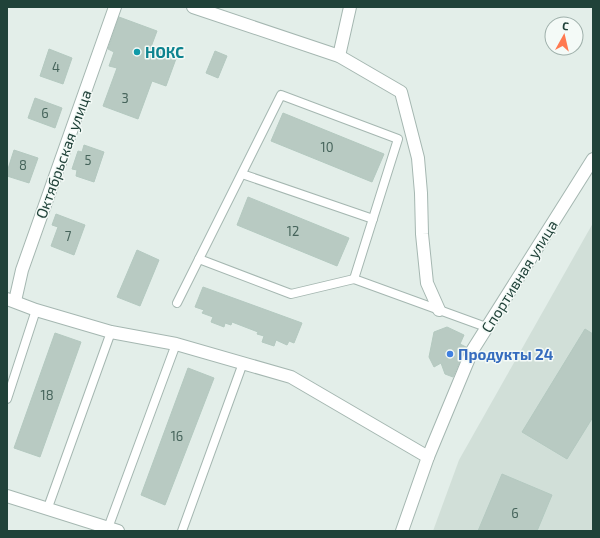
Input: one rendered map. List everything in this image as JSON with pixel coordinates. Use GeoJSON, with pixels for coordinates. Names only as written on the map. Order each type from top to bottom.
{"type":"FeatureCollection","features":[{"type":"Feature","properties":{"kind":"street","name":"Октябрьская улица"},"geometry":{"type":"LineString","coordinates":[[11,300],[115,7]]}},
{"type":"Feature","properties":{"kind":"street"},"geometry":{"type":"LineString","coordinates":[[194,7],[339,56],[401,92],[418,158],[422,234],[427,283],[440,310]]}},
{"type":"Feature","properties":{"kind":"street"},"geometry":{"type":"LineString","coordinates":[[339,56],[350,7]]}},
{"type":"Feature","properties":{"kind":"street","name":"Спортивная улица"},"geometry":{"type":"LineString","coordinates":[[402,531],[428,457],[472,351],[593,159]]}},
{"type":"Feature","properties":{"kind":"street"},"geometry":{"type":"LineString","coordinates":[[11,300],[36,310],[111,332],[176,344],[291,377],[428,457]]}},
{"type":"Feature","properties":{"kind":"street"},"geometry":{"type":"LineString","coordinates":[[7,496],[47,510],[113,529]]}},
{"type":"Feature","properties":{"kind":"lane"},"geometry":{"type":"LineString","coordinates":[[177,303],[281,95],[398,139],[354,279]]}},
{"type":"Feature","properties":{"kind":"lane"},"geometry":{"type":"LineString","coordinates":[[242,174],[373,219]]}},
{"type":"Feature","properties":{"kind":"lane"},"geometry":{"type":"LineString","coordinates":[[199,259],[291,294],[354,279],[486,327]]}},
{"type":"Feature","properties":{"kind":"lane"},"geometry":{"type":"LineString","coordinates":[[7,399],[36,310]]}},
{"type":"Feature","properties":{"kind":"lane"},"geometry":{"type":"LineString","coordinates":[[47,510],[111,332]]}},
{"type":"Feature","properties":{"kind":"lane"},"geometry":{"type":"LineString","coordinates":[[113,529],[176,344]]}},
{"type":"Feature","properties":{"kind":"lane"},"geometry":{"type":"LineString","coordinates":[[182,531],[243,364]]}},
{"type":"Feature","properties":{"kind":"shaded area"},"geometry":{"type":"Polygon","coordinates":[[[593,223],[593,531],[433,531],[459,460],[593,223]]]}},
{"type":"Feature","properties":{"kind":"building","name":"НОКС"},"geometry":{"type":"Polygon","coordinates":[[[119,17],[157,31],[151,47],[177,56],[166,86],[152,81],[138,119],[103,106],[117,68],[109,66],[114,52],[108,49],[119,17]]]}},
{"type":"Feature","properties":{"kind":"building"},"geometry":{"type":"Polygon","coordinates":[[[49,49],[72,58],[63,84],[40,76],[49,49]]]}},
{"type":"Feature","properties":{"kind":"building"},"geometry":{"type":"Polygon","coordinates":[[[215,51],[227,56],[218,78],[206,73],[215,51]]]}},
{"type":"Feature","properties":{"kind":"building"},"geometry":{"type":"Polygon","coordinates":[[[35,98],[62,108],[55,128],[28,118],[35,98]]]}},
{"type":"Feature","properties":{"kind":"building"},"geometry":{"type":"Polygon","coordinates":[[[283,113],[384,154],[372,182],[271,141],[283,113]]]}},
{"type":"Feature","properties":{"kind":"building"},"geometry":{"type":"Polygon","coordinates":[[[84,145],[104,152],[94,182],[76,176],[77,170],[72,169],[78,151],[82,152],[84,145]]]}},
{"type":"Feature","properties":{"kind":"building"},"geometry":{"type":"Polygon","coordinates":[[[14,150],[38,158],[29,183],[7,176],[14,150]]]}},
{"type":"Feature","properties":{"kind":"building"},"geometry":{"type":"Polygon","coordinates":[[[248,197],[349,238],[337,266],[237,225],[248,197]]]}},
{"type":"Feature","properties":{"kind":"building"},"geometry":{"type":"Polygon","coordinates":[[[56,214],[85,225],[74,255],[51,246],[58,227],[52,225],[56,214]]]}},
{"type":"Feature","properties":{"kind":"building"},"geometry":{"type":"Polygon","coordinates":[[[137,250],[159,260],[140,306],[117,297],[137,250]]]}},
{"type":"Feature","properties":{"kind":"building"},"geometry":{"type":"Polygon","coordinates":[[[203,287],[302,323],[294,343],[289,341],[287,345],[276,340],[274,346],[262,342],[264,336],[257,334],[258,332],[232,322],[231,325],[225,323],[224,327],[211,322],[213,317],[202,313],[204,310],[195,307],[203,287]]]}},
{"type":"Feature","properties":{"kind":"building","name":"Продукты 24"},"geometry":{"type":"Polygon","coordinates":[[[447,327],[464,335],[460,344],[466,347],[453,377],[445,374],[441,363],[434,367],[429,357],[434,332],[447,327]]]}},
{"type":"Feature","properties":{"kind":"building"},"geometry":{"type":"Polygon","coordinates":[[[585,329],[593,334],[593,417],[567,459],[522,432],[585,329]]]}},
{"type":"Feature","properties":{"kind":"building"},"geometry":{"type":"Polygon","coordinates":[[[55,333],[81,342],[40,457],[14,448],[55,333]]]}},
{"type":"Feature","properties":{"kind":"building"},"geometry":{"type":"Polygon","coordinates":[[[188,368],[214,378],[165,505],[141,495],[188,368]]]}},
{"type":"Feature","properties":{"kind":"building"},"geometry":{"type":"Polygon","coordinates":[[[502,474],[552,495],[537,531],[478,531],[502,474]]]}},
{"type":"Feature","properties":{"kind":"place","name":"НОКС"},"geometry":{"type":"Point","coordinates":[137,52]}},
{"type":"Feature","properties":{"kind":"place","name":"Продукты 24"},"geometry":{"type":"Point","coordinates":[450,354]}}]}
